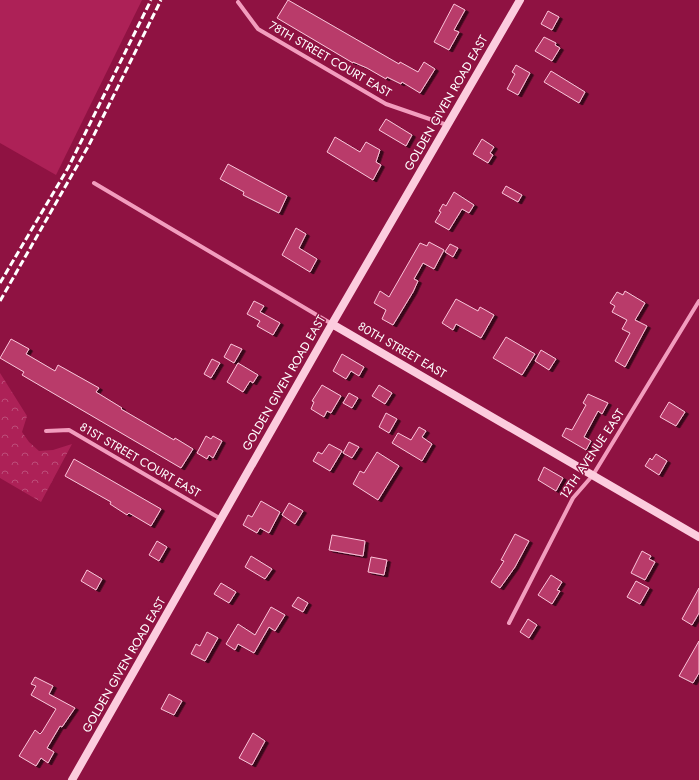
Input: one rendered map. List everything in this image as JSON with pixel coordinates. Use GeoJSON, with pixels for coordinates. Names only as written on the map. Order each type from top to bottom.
{"type":"FeatureCollection","features":[{"type":"Feature","properties":{"kind":"street","name":"GOLDEN GIVEN ROAD EAST"},"geometry":{"type":"LineString","coordinates":[[72,780],[332,324],[520,0]]}},
{"type":"Feature","properties":{"kind":"street","name":"78TH STREET COURT EAST"},"geometry":{"type":"LineString","coordinates":[[238,2],[258,29],[386,104],[447,125]]}},
{"type":"Feature","properties":{"kind":"street","name":"80TH STREET EAST"},"geometry":{"type":"LineString","coordinates":[[94,183],[332,324],[699,537]]}},
{"type":"Feature","properties":{"kind":"street","name":"12TH AVENUE EAST"},"geometry":{"type":"LineString","coordinates":[[509,623],[573,498],[593,475],[699,301]]}},
{"type":"Feature","properties":{"kind":"street","name":"81ST STREET COURT EAST"},"geometry":{"type":"LineString","coordinates":[[46,430],[68,430],[221,519]]}},
{"type":"Feature","properties":{"kind":"green space"},"geometry":{"type":"Polygon","coordinates":[[[0,0],[142,0],[56,175],[0,143],[0,0]]]}},
{"type":"Feature","properties":{"kind":"green space"},"geometry":{"type":"Polygon","coordinates":[[[0,373],[27,416],[22,432],[29,442],[39,451],[53,450],[72,444],[41,502],[0,478],[0,373]]]}},
{"type":"Feature","properties":{"kind":"building"},"geometry":{"type":"Polygon","coordinates":[[[288,0],[399,64],[400,62],[418,72],[424,62],[435,69],[420,93],[402,82],[401,84],[387,77],[386,79],[367,68],[353,63],[277,18],[288,0]]]}},
{"type":"Feature","properties":{"kind":"building"},"geometry":{"type":"Polygon","coordinates":[[[454,4],[465,10],[454,30],[459,32],[449,50],[434,42],[454,4]]]}},
{"type":"Feature","properties":{"kind":"building"},"geometry":{"type":"Polygon","coordinates":[[[548,11],[559,17],[552,30],[541,24],[548,11]]]}},
{"type":"Feature","properties":{"kind":"building"},"geometry":{"type":"Polygon","coordinates":[[[544,37],[556,43],[555,45],[560,48],[552,61],[535,51],[544,37]]]}},
{"type":"Feature","properties":{"kind":"building"},"geometry":{"type":"Polygon","coordinates":[[[516,65],[530,73],[518,95],[507,89],[515,74],[512,72],[516,65]]]}},
{"type":"Feature","properties":{"kind":"building"},"geometry":{"type":"Polygon","coordinates":[[[551,71],[585,92],[579,103],[544,82],[551,71]]]}},
{"type":"Feature","properties":{"kind":"building"},"geometry":{"type":"Polygon","coordinates":[[[386,119],[412,135],[406,146],[379,130],[386,119]]]}},
{"type":"Feature","properties":{"kind":"building"},"geometry":{"type":"Polygon","coordinates":[[[335,137],[360,152],[366,142],[380,150],[376,162],[381,165],[373,180],[327,152],[335,137]]]}},
{"type":"Feature","properties":{"kind":"building"},"geometry":{"type":"Polygon","coordinates":[[[482,139],[494,147],[490,153],[493,155],[488,163],[473,154],[482,139]]]}},
{"type":"Feature","properties":{"kind":"building"},"geometry":{"type":"Polygon","coordinates":[[[228,164],[287,196],[279,213],[243,195],[244,192],[220,179],[228,164]]]}},
{"type":"Feature","properties":{"kind":"building"},"geometry":{"type":"Polygon","coordinates":[[[506,186],[522,195],[518,202],[502,193],[506,186]]]}},
{"type":"Feature","properties":{"kind":"building"},"geometry":{"type":"Polygon","coordinates":[[[454,192],[474,205],[469,213],[462,209],[449,230],[435,222],[441,212],[439,211],[443,204],[446,206],[454,192]]]}},
{"type":"Feature","properties":{"kind":"building"},"geometry":{"type":"Polygon","coordinates":[[[296,228],[306,234],[299,248],[317,259],[310,272],[282,255],[296,228]]]}},
{"type":"Feature","properties":{"kind":"building"},"geometry":{"type":"Polygon","coordinates":[[[429,242],[444,250],[434,269],[423,263],[414,279],[418,281],[413,292],[393,325],[382,319],[386,310],[374,303],[380,291],[389,297],[420,243],[427,246],[429,242]]]}},
{"type":"Feature","properties":{"kind":"building"},"geometry":{"type":"Polygon","coordinates":[[[450,244],[458,248],[453,257],[445,252],[450,244]]]}},
{"type":"Feature","properties":{"kind":"building"},"geometry":{"type":"Polygon","coordinates":[[[625,291],[645,303],[635,320],[647,326],[625,367],[615,361],[630,333],[622,329],[627,320],[612,312],[615,306],[610,303],[617,292],[623,295],[625,291]]]}},
{"type":"Feature","properties":{"kind":"building"},"geometry":{"type":"Polygon","coordinates":[[[456,299],[478,311],[480,307],[494,315],[481,338],[456,324],[453,330],[442,323],[456,299]]]}},
{"type":"Feature","properties":{"kind":"building"},"geometry":{"type":"Polygon","coordinates":[[[254,301],[264,306],[260,312],[280,323],[273,335],[257,326],[260,321],[247,314],[254,301]]]}},
{"type":"Feature","properties":{"kind":"building"},"geometry":{"type":"Polygon","coordinates":[[[506,337],[535,354],[522,375],[493,358],[506,337]]]}},
{"type":"Feature","properties":{"kind":"building"},"geometry":{"type":"Polygon","coordinates":[[[11,339],[29,349],[26,354],[55,371],[58,365],[99,388],[96,392],[122,408],[121,409],[174,440],[175,438],[193,449],[181,468],[22,375],[24,372],[0,358],[11,339]]]}},
{"type":"Feature","properties":{"kind":"building"},"geometry":{"type":"Polygon","coordinates":[[[231,344],[242,349],[234,363],[224,357],[231,344]]]}},
{"type":"Feature","properties":{"kind":"building"},"geometry":{"type":"Polygon","coordinates":[[[541,350],[556,359],[549,370],[535,361],[541,350]]]}},
{"type":"Feature","properties":{"kind":"building"},"geometry":{"type":"Polygon","coordinates":[[[342,354],[364,367],[359,376],[351,371],[346,379],[333,371],[342,354]]]}},
{"type":"Feature","properties":{"kind":"building"},"geometry":{"type":"Polygon","coordinates":[[[212,359],[220,363],[211,378],[204,374],[212,359]]]}},
{"type":"Feature","properties":{"kind":"building"},"geometry":{"type":"Polygon","coordinates":[[[238,363],[258,375],[253,383],[250,381],[243,392],[227,382],[238,363]]]}},
{"type":"Feature","properties":{"kind":"building"},"geometry":{"type":"Polygon","coordinates":[[[322,385],[341,396],[331,413],[327,411],[324,417],[311,409],[314,402],[312,401],[322,385]]]}},
{"type":"Feature","properties":{"kind":"building"},"geometry":{"type":"Polygon","coordinates":[[[379,385],[392,393],[385,404],[372,396],[379,385]]]}},
{"type":"Feature","properties":{"kind":"building"},"geometry":{"type":"Polygon","coordinates":[[[349,393],[358,398],[352,408],[343,403],[349,393]]]}},
{"type":"Feature","properties":{"kind":"building"},"geometry":{"type":"Polygon","coordinates":[[[588,394],[608,403],[602,414],[598,411],[584,437],[591,441],[586,450],[562,436],[566,428],[572,430],[586,405],[583,403],[588,394]]]}},
{"type":"Feature","properties":{"kind":"building"},"geometry":{"type":"Polygon","coordinates":[[[669,402],[685,412],[676,426],[660,417],[669,402]]]}},
{"type":"Feature","properties":{"kind":"building"},"geometry":{"type":"Polygon","coordinates":[[[386,413],[397,419],[389,433],[379,427],[386,413]]]}},
{"type":"Feature","properties":{"kind":"building"},"geometry":{"type":"Polygon","coordinates":[[[419,427],[426,431],[422,437],[432,444],[422,461],[392,443],[398,433],[411,440],[419,427]]]}},
{"type":"Feature","properties":{"kind":"building"},"geometry":{"type":"Polygon","coordinates":[[[206,436],[211,439],[213,436],[222,441],[213,458],[209,455],[207,459],[197,453],[206,436]]]}},
{"type":"Feature","properties":{"kind":"building"},"geometry":{"type":"Polygon","coordinates":[[[349,442],[359,447],[352,458],[343,453],[349,442]]]}},
{"type":"Feature","properties":{"kind":"building"},"geometry":{"type":"Polygon","coordinates":[[[329,444],[342,451],[330,471],[313,461],[318,452],[322,454],[329,444]]]}},
{"type":"Feature","properties":{"kind":"building"},"geometry":{"type":"Polygon","coordinates":[[[377,452],[399,466],[378,500],[353,484],[360,471],[364,473],[377,452]]]}},
{"type":"Feature","properties":{"kind":"building"},"geometry":{"type":"Polygon","coordinates":[[[656,454],[667,461],[659,475],[645,466],[650,458],[652,460],[656,454]]]}},
{"type":"Feature","properties":{"kind":"building"},"geometry":{"type":"Polygon","coordinates":[[[74,459],[161,509],[151,526],[129,513],[127,515],[110,504],[111,502],[65,476],[74,459]]]}},
{"type":"Feature","properties":{"kind":"building"},"geometry":{"type":"Polygon","coordinates":[[[544,467],[563,478],[556,491],[538,480],[544,467]]]}},
{"type":"Feature","properties":{"kind":"building"},"geometry":{"type":"Polygon","coordinates":[[[261,501],[280,512],[269,533],[260,528],[257,533],[243,525],[248,515],[252,517],[261,501]]]}},
{"type":"Feature","properties":{"kind":"building"},"geometry":{"type":"Polygon","coordinates":[[[289,503],[303,511],[295,524],[282,515],[289,503]]]}},
{"type":"Feature","properties":{"kind":"building"},"geometry":{"type":"Polygon","coordinates":[[[515,534],[529,541],[515,567],[500,588],[491,582],[504,561],[501,560],[515,534]]]}},
{"type":"Feature","properties":{"kind":"building"},"geometry":{"type":"Polygon","coordinates":[[[332,535],[365,541],[363,556],[329,550],[332,535]]]}},
{"type":"Feature","properties":{"kind":"building"},"geometry":{"type":"Polygon","coordinates":[[[157,541],[167,547],[159,561],[149,555],[157,541]]]}},
{"type":"Feature","properties":{"kind":"building"},"geometry":{"type":"Polygon","coordinates":[[[642,551],[651,556],[649,559],[655,562],[645,580],[631,573],[642,551]]]}},
{"type":"Feature","properties":{"kind":"building"},"geometry":{"type":"Polygon","coordinates":[[[251,556],[272,569],[265,579],[245,567],[251,556]]]}},
{"type":"Feature","properties":{"kind":"building"},"geometry":{"type":"Polygon","coordinates":[[[371,557],[387,560],[384,575],[368,572],[371,557]]]}},
{"type":"Feature","properties":{"kind":"building"},"geometry":{"type":"Polygon","coordinates":[[[87,570],[102,579],[96,590],[81,581],[87,570]]]}},
{"type":"Feature","properties":{"kind":"building"},"geometry":{"type":"Polygon","coordinates":[[[551,575],[562,582],[557,590],[560,591],[552,604],[538,595],[551,575]]]}},
{"type":"Feature","properties":{"kind":"building"},"geometry":{"type":"Polygon","coordinates":[[[636,581],[649,588],[640,604],[627,597],[636,581]]]}},
{"type":"Feature","properties":{"kind":"building"},"geometry":{"type":"Polygon","coordinates":[[[221,583],[236,592],[229,603],[214,594],[221,583]]]}},
{"type":"Feature","properties":{"kind":"building"},"geometry":{"type":"Polygon","coordinates":[[[699,588],[699,613],[692,625],[682,619],[699,588]]]}},
{"type":"Feature","properties":{"kind":"building"},"geometry":{"type":"Polygon","coordinates":[[[298,597],[308,603],[303,612],[292,606],[298,597]]]}},
{"type":"Feature","properties":{"kind":"building"},"geometry":{"type":"Polygon","coordinates":[[[271,607],[285,615],[275,631],[269,627],[254,653],[238,644],[235,650],[226,644],[238,624],[255,635],[271,607]]]}},
{"type":"Feature","properties":{"kind":"building"},"geometry":{"type":"Polygon","coordinates":[[[528,619],[537,625],[529,638],[520,632],[528,619]]]}},
{"type":"Feature","properties":{"kind":"building"},"geometry":{"type":"Polygon","coordinates":[[[207,632],[218,638],[205,661],[191,654],[196,644],[200,646],[207,632]]]}},
{"type":"Feature","properties":{"kind":"building"},"geometry":{"type":"Polygon","coordinates":[[[699,641],[699,673],[693,683],[679,676],[699,641]]]}},
{"type":"Feature","properties":{"kind":"building"},"geometry":{"type":"Polygon","coordinates":[[[35,677],[53,686],[49,694],[75,708],[62,727],[60,726],[47,748],[54,752],[48,763],[41,758],[36,766],[19,756],[35,730],[40,734],[42,732],[56,709],[31,695],[36,686],[31,684],[35,677]]]}},
{"type":"Feature","properties":{"kind":"building"},"geometry":{"type":"Polygon","coordinates":[[[169,694],[182,701],[174,715],[161,709],[169,694]]]}},
{"type":"Feature","properties":{"kind":"building"},"geometry":{"type":"Polygon","coordinates":[[[253,733],[265,741],[252,765],[239,758],[253,733]]]}},
{"type":"Feature","properties":{"kind":"railway"},"geometry":{"type":"LineString","coordinates":[[0,283],[68,168],[151,0]]}},
{"type":"Feature","properties":{"kind":"railway"},"geometry":{"type":"LineString","coordinates":[[0,301],[89,145],[161,0]]}}]}
